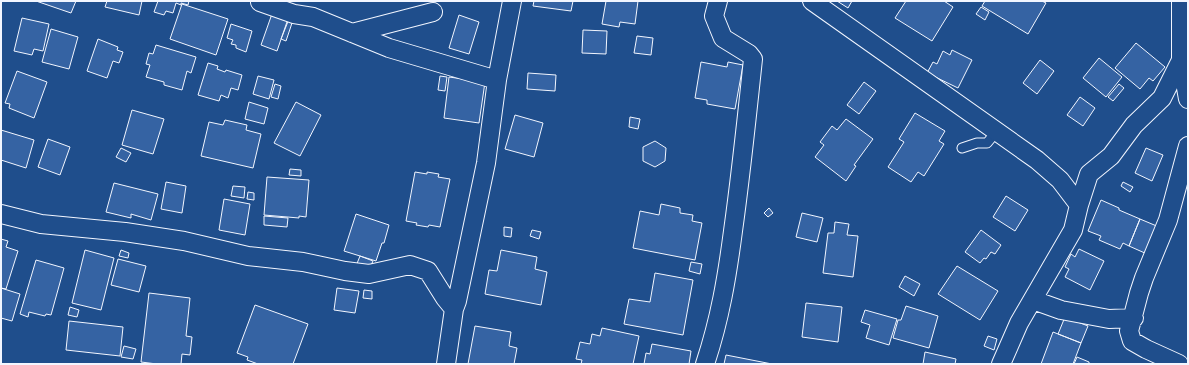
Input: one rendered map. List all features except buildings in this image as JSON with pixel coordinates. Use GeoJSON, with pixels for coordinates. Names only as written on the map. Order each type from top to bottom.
{"type":"FeatureCollection","features":[{"type":"Feature","properties":{"kind":"street"},"geometry":{"type":"LineString","coordinates":[[446,364],[454,309],[457,301],[486,163],[497,80],[512,1]]}},
{"type":"Feature","properties":{"kind":"street"},"geometry":{"type":"LineString","coordinates":[[705,364],[726,284],[741,176],[754,59],[749,54],[723,38],[714,16],[718,1]]}},
{"type":"Feature","properties":{"kind":"street"},"geometry":{"type":"LineString","coordinates":[[812,1],[1037,160],[1060,180],[1079,205]]}},
{"type":"Feature","properties":{"kind":"street"},"geometry":{"type":"LineString","coordinates":[[1181,1],[1181,60],[1188,99]]}},
{"type":"Feature","properties":{"kind":"street"},"geometry":{"type":"LineString","coordinates":[[260,2],[294,14],[313,18],[389,48],[497,80]]}},
{"type":"Feature","properties":{"kind":"street"},"geometry":{"type":"LineString","coordinates":[[352,33],[433,12]]}},
{"type":"Feature","properties":{"kind":"street"},"geometry":{"type":"LineString","coordinates":[[1001,364],[1019,323],[1073,230],[1089,174],[1111,156],[1134,125],[1162,98],[1181,60]]}},
{"type":"Feature","properties":{"kind":"street"},"geometry":{"type":"LineString","coordinates":[[1179,364],[1146,349],[1132,340],[1130,331],[1144,278],[1168,220],[1188,146]]}},
{"type":"Feature","properties":{"kind":"street"},"geometry":{"type":"LineString","coordinates":[[1,214],[41,224],[125,232],[184,241],[248,256],[303,262],[345,271],[369,274],[410,265],[428,272],[444,298],[454,309]]}},
{"type":"Feature","properties":{"kind":"street"},"geometry":{"type":"LineString","coordinates":[[1033,300],[1061,310],[1109,319],[1134,318]]}},
{"type":"Feature","properties":{"kind":"lane"},"geometry":{"type":"LineString","coordinates":[[962,148],[977,143],[987,143],[997,131]]}}]}
